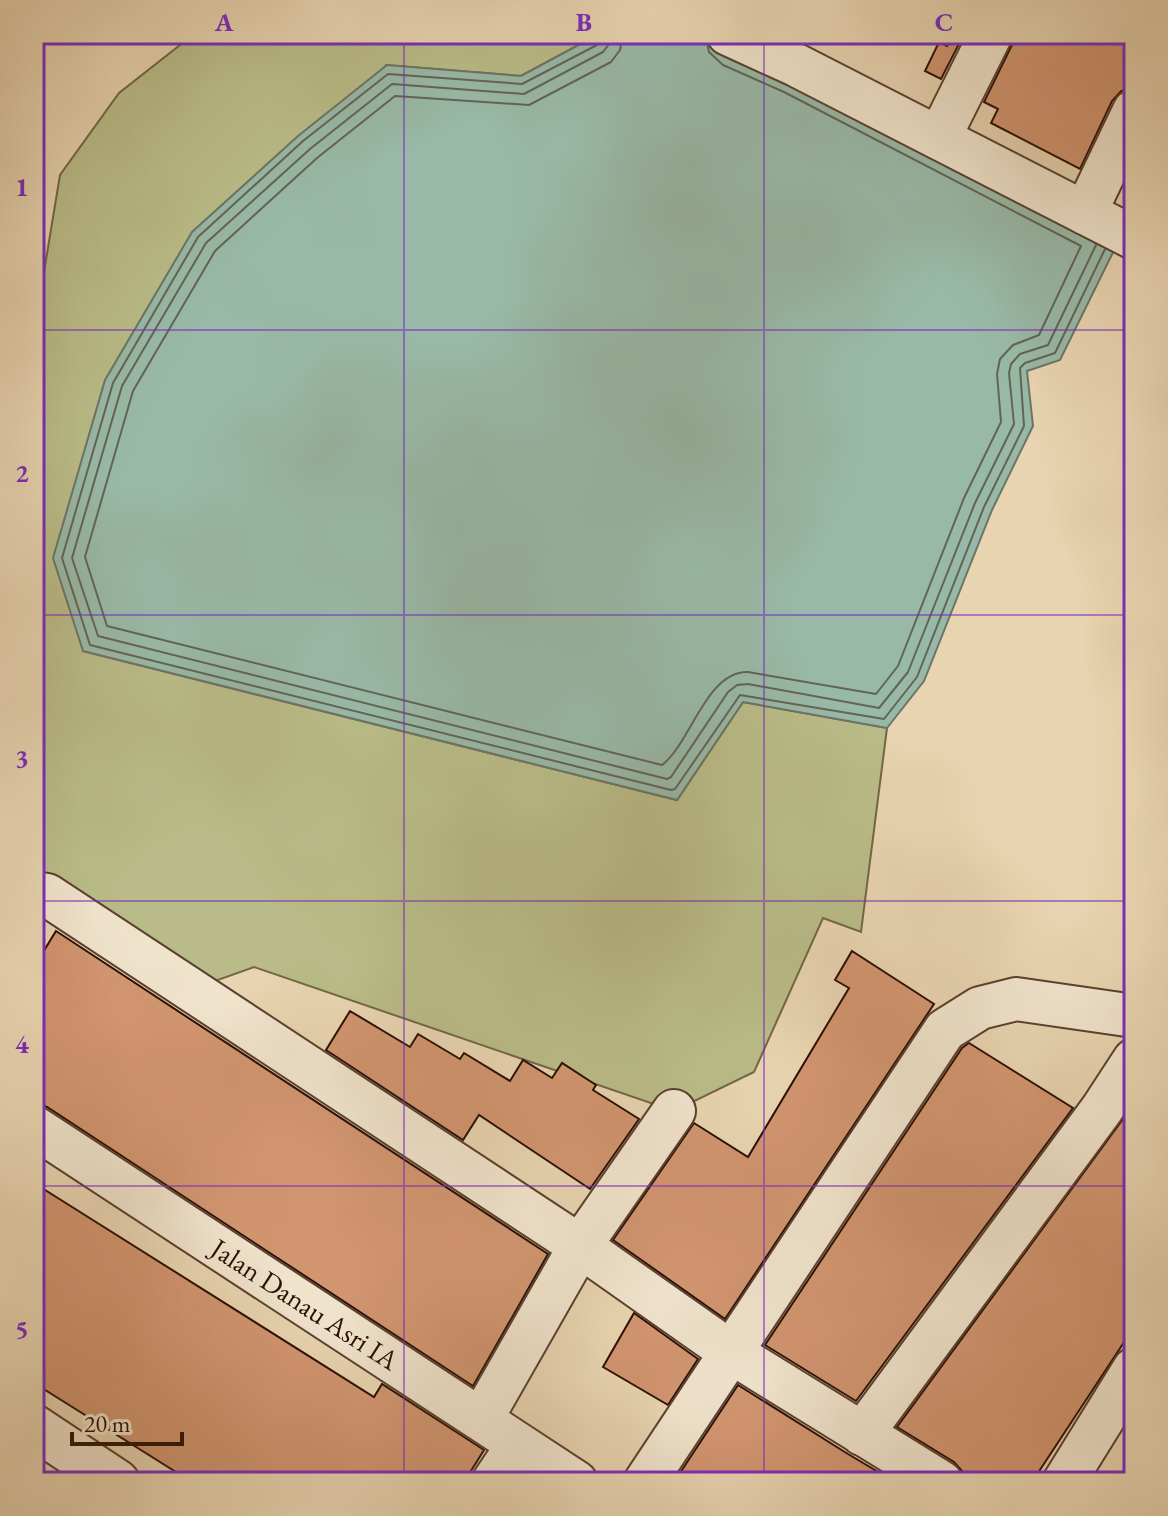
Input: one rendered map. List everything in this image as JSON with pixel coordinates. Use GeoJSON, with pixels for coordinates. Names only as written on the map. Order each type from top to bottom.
{"type":"FeatureCollection","features":[{"type":"Feature","properties":{"kind":"street"},"geometry":{"type":"LineString","coordinates":[[728,34],[804,49],[939,138],[1134,238]]}},
{"type":"Feature","properties":{"kind":"street"},"geometry":{"type":"LineString","coordinates":[[939,138],[991,34]]}},
{"type":"Feature","properties":{"kind":"street"},"geometry":{"type":"LineString","coordinates":[[1085,213],[1134,111]]}},
{"type":"Feature","properties":{"kind":"street"},"geometry":{"type":"LineString","coordinates":[[34,893],[47,895],[580,1246],[732,1353],[941,1482]]}},
{"type":"Feature","properties":{"kind":"street"},"geometry":{"type":"LineString","coordinates":[[645,1482],[945,1030],[980,1008],[1016,999],[1134,1016]]}},
{"type":"Feature","properties":{"kind":"street"},"geometry":{"type":"LineString","coordinates":[[862,1434],[1102,1109],[1134,1060]]}},
{"type":"Feature","properties":{"kind":"street"},"geometry":{"type":"LineString","coordinates":[[482,1418],[580,1246],[674,1111]]}},
{"type":"Feature","properties":{"kind":"street","name":"Jalan Danau Asri IA"},"geometry":{"type":"LineString","coordinates":[[34,1127],[482,1418],[560,1477]]}},
{"type":"Feature","properties":{"kind":"street"},"geometry":{"type":"LineString","coordinates":[[1064,1482],[1129,1388]]}},
{"type":"Feature","properties":{"kind":"street"},"geometry":{"type":"LineString","coordinates":[[34,1427],[117,1482]]}},
{"type":"Feature","properties":{"kind":"street"},"geometry":{"type":"LineString","coordinates":[[493,1482],[518,1445]]}},
{"type":"Feature","properties":{"kind":"green space"},"geometry":{"type":"Polygon","coordinates":[[[194,34],[599,34],[521,76],[386,65],[83,651],[677,800],[743,702],[887,728],[861,932],[823,918],[754,1072],[674,1111],[254,967],[190,990],[34,887],[34,292],[43,278],[60,175],[119,93],[194,34]]]}},
{"type":"Feature","properties":{"kind":"water"},"geometry":{"type":"Polygon","coordinates":[[[599,34],[728,34],[1123,232],[1060,360],[1027,371],[1033,426],[992,510],[924,681],[887,728],[743,702],[677,800],[83,651],[53,558],[105,380],[192,232],[298,136],[387,65],[521,76],[599,34]]]}},
{"type":"Feature","properties":{"kind":"building"},"geometry":{"type":"Polygon","coordinates":[[[954,34],[964,34],[941,79],[925,71],[939,42],[947,46],[954,34]]]}},
{"type":"Feature","properties":{"kind":"building"},"geometry":{"type":"Polygon","coordinates":[[[1015,34],[1134,34],[1134,87],[1121,91],[1112,101],[1080,169],[991,123],[998,109],[984,102],[1015,34]]]}},
{"type":"Feature","properties":{"kind":"building"},"geometry":{"type":"Polygon","coordinates":[[[56,931],[548,1254],[473,1386],[47,1107],[34,1103],[34,967],[56,931]]]}},
{"type":"Feature","properties":{"kind":"building"},"geometry":{"type":"Polygon","coordinates":[[[852,951],[934,1004],[725,1319],[613,1240],[694,1123],[748,1157],[849,988],[835,980],[852,951]]]}},
{"type":"Feature","properties":{"kind":"building"},"geometry":{"type":"Polygon","coordinates":[[[350,1011],[410,1047],[418,1034],[460,1059],[464,1053],[510,1081],[523,1060],[552,1078],[562,1063],[596,1085],[593,1090],[639,1119],[590,1189],[479,1115],[463,1140],[326,1050],[350,1011]]]}},
{"type":"Feature","properties":{"kind":"building"},"geometry":{"type":"Polygon","coordinates":[[[969,1043],[1073,1108],[856,1401],[765,1345],[962,1048],[969,1043]]]}},
{"type":"Feature","properties":{"kind":"building"},"geometry":{"type":"Polygon","coordinates":[[[1134,1104],[1134,1327],[1032,1482],[965,1482],[962,1471],[954,1462],[897,1427],[1134,1104]]]}},
{"type":"Feature","properties":{"kind":"building"},"geometry":{"type":"Polygon","coordinates":[[[34,1183],[374,1397],[382,1384],[484,1450],[464,1482],[192,1482],[34,1383],[34,1183]]]}},
{"type":"Feature","properties":{"kind":"building"},"geometry":{"type":"Polygon","coordinates":[[[634,1313],[698,1359],[668,1405],[603,1367],[634,1313]]]}},
{"type":"Feature","properties":{"kind":"building"},"geometry":{"type":"Polygon","coordinates":[[[738,1385],[848,1454],[895,1482],[674,1482],[738,1385]]]}}]}
